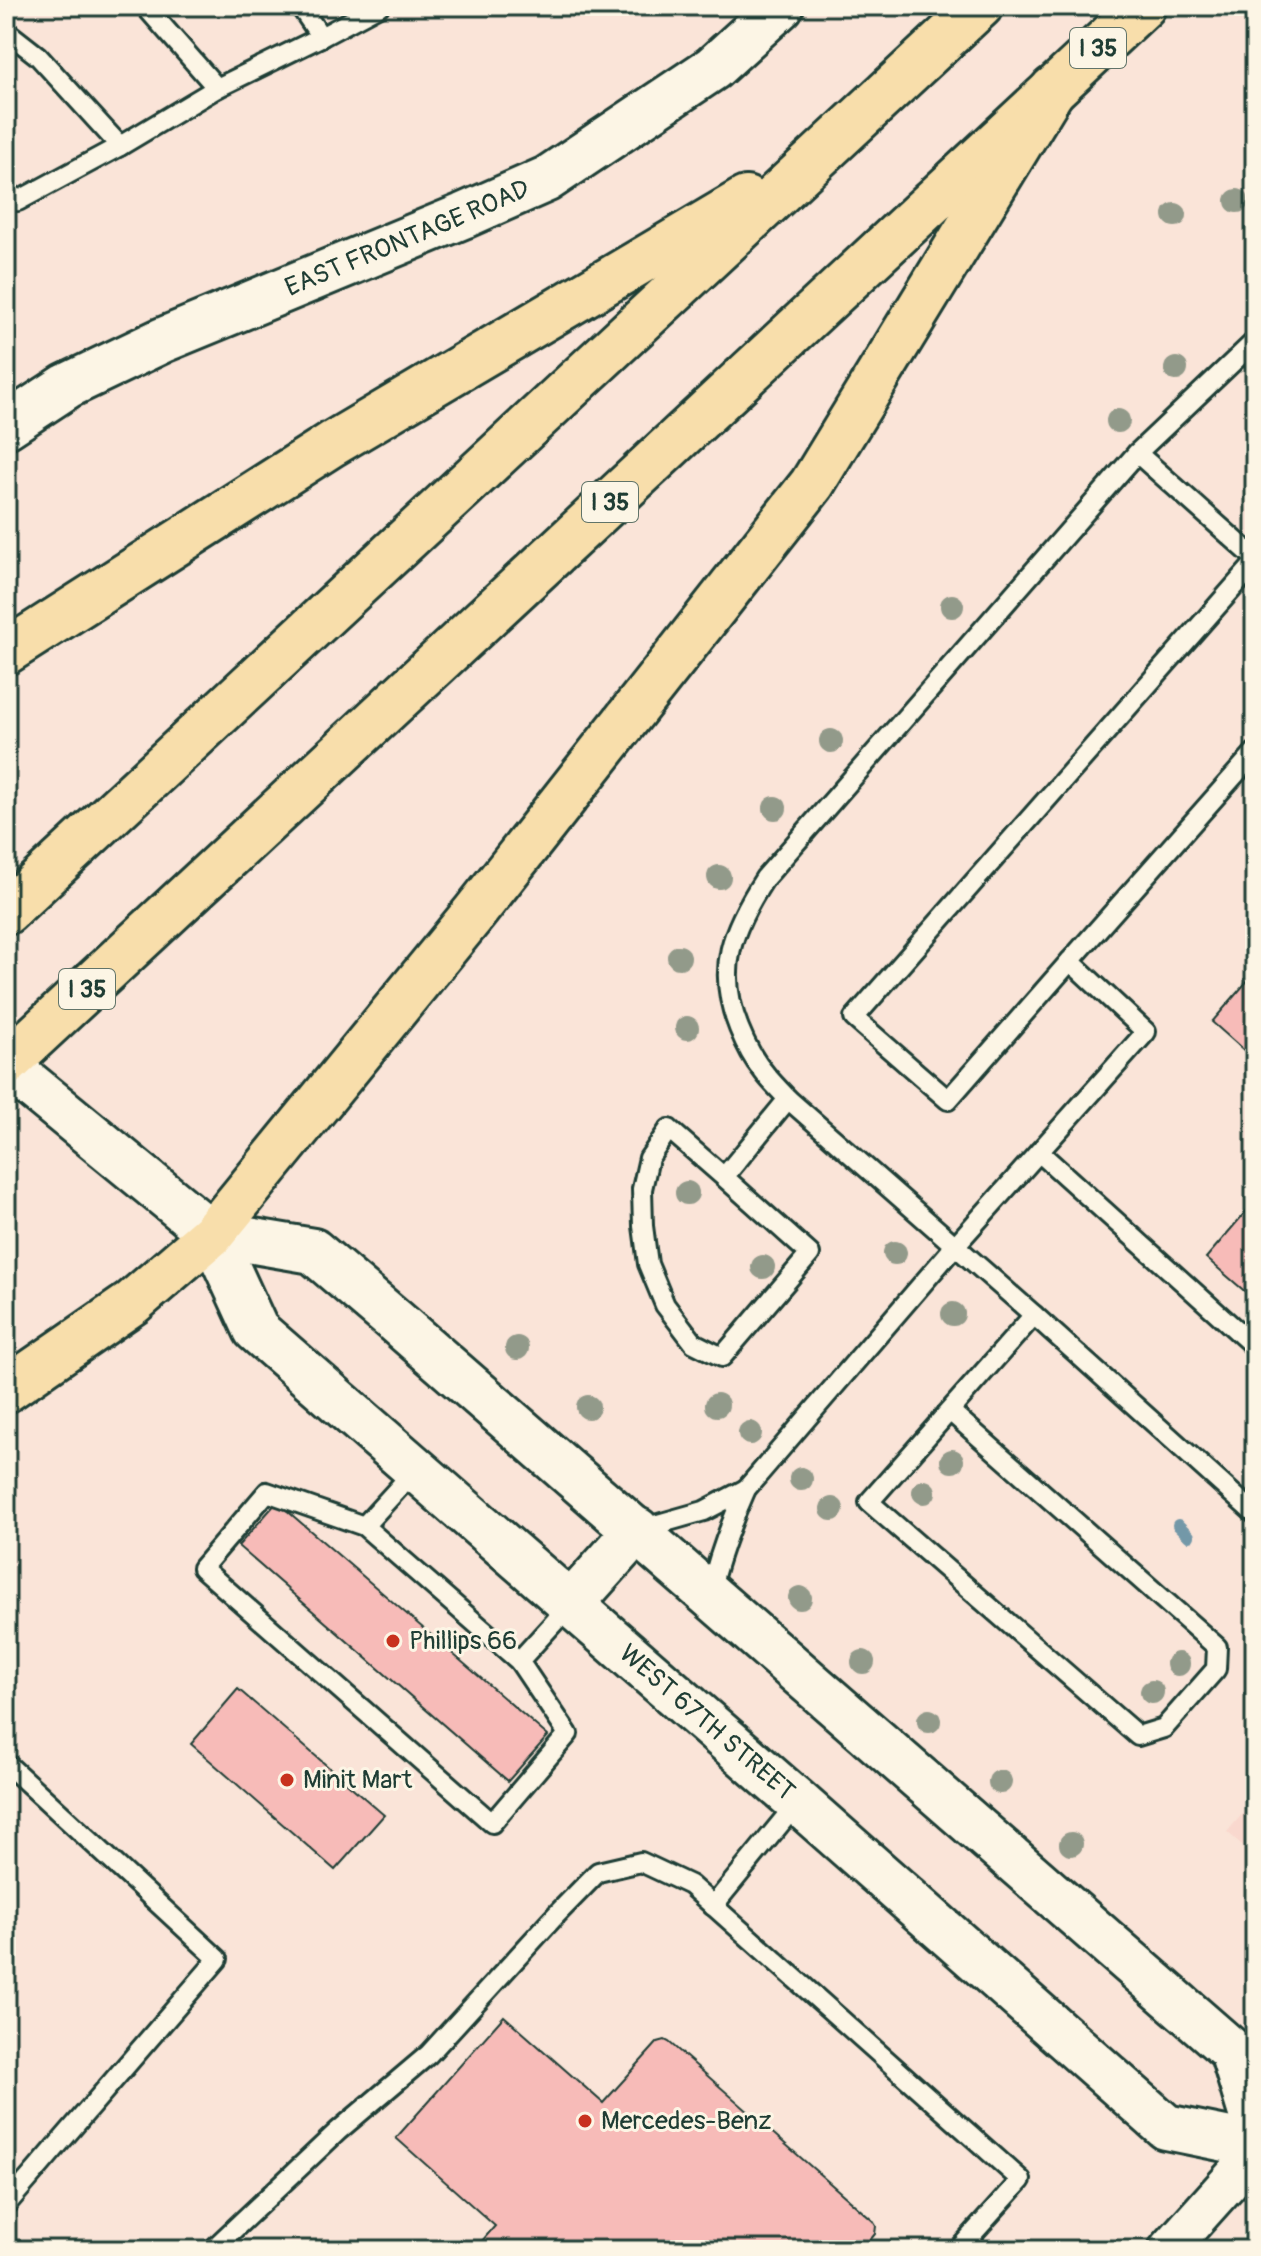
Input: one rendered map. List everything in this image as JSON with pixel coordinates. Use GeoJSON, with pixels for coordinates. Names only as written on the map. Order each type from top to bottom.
{"type":"FeatureCollection","features":[{"type":"Feature","properties":{"kind":"highway"},"geometry":{"type":"LineString","coordinates":[[6,912],[980,6]]}},
{"type":"Feature","properties":{"kind":"highway","name":"I 35"},"geometry":{"type":"LineString","coordinates":[[6,1064],[1143,6]]}},
{"type":"Feature","properties":{"kind":"highway"},"geometry":{"type":"LineString","coordinates":[[6,1390],[132,1303],[212,1234],[475,912],[812,484],[1053,89]]}},
{"type":"Feature","properties":{"kind":"highway"},"geometry":{"type":"LineString","coordinates":[[6,652],[332,444],[820,155]]}},
{"type":"Feature","properties":{"kind":"street","name":"EAST FRONTAGE ROAD"},"geometry":{"type":"LineString","coordinates":[[6,426],[67,386],[163,340],[547,179],[713,68],[781,6]]}},
{"type":"Feature","properties":{"kind":"street","name":"WEST 67TH STREET"},"geometry":{"type":"LineString","coordinates":[[6,1064],[212,1234],[256,1330],[1166,2127],[1255,2145]]}},
{"type":"Feature","properties":{"kind":"street","name":"WEST 67TH STREET"},"geometry":{"type":"LineString","coordinates":[[212,1234],[313,1251],[1232,2051],[1255,2127]]}},
{"type":"Feature","properties":{"kind":"street"},"geometry":{"type":"LineString","coordinates":[[570,1605],[637,1530]]}},
{"type":"Feature","properties":{"kind":"street"},"geometry":{"type":"LineString","coordinates":[[1168,2250],[1255,2153]]}},
{"type":"Feature","properties":{"kind":"lane"},"geometry":{"type":"LineString","coordinates":[[145,6],[217,88]]}},
{"type":"Feature","properties":{"kind":"lane"},"geometry":{"type":"LineString","coordinates":[[300,6],[321,37]]}},
{"type":"Feature","properties":{"kind":"lane"},"geometry":{"type":"LineString","coordinates":[[6,190],[18,201],[120,146],[217,88],[379,6]]}},
{"type":"Feature","properties":{"kind":"lane"},"geometry":{"type":"LineString","coordinates":[[6,31],[38,56],[120,146]]}},
{"type":"Feature","properties":{"kind":"lane"},"geometry":{"type":"LineString","coordinates":[[1255,341],[1137,453],[775,866],[751,899],[733,940],[728,963],[728,991],[744,1041],[761,1070],[788,1099],[1255,1514]]}},
{"type":"Feature","properties":{"kind":"lane"},"geometry":{"type":"LineString","coordinates":[[1137,453],[1255,561],[854,1018],[948,1100],[1255,752]]}},
{"type":"Feature","properties":{"kind":"lane"},"geometry":{"type":"LineString","coordinates":[[710,1594],[728,1530],[746,1489],[954,1247],[1146,1032],[1070,961]]}},
{"type":"Feature","properties":{"kind":"lane"},"geometry":{"type":"LineString","coordinates":[[724,1177],[788,1099]]}},
{"type":"Feature","properties":{"kind":"lane"},"geometry":{"type":"LineString","coordinates":[[669,1129],[724,1177],[810,1254],[722,1357],[694,1343],[665,1305],[648,1264],[642,1189],[649,1158],[669,1129]]}},
{"type":"Feature","properties":{"kind":"lane"},"geometry":{"type":"LineString","coordinates":[[1039,1152],[1255,1347]]}},
{"type":"Feature","properties":{"kind":"lane"},"geometry":{"type":"LineString","coordinates":[[950,1411],[1217,1647],[1216,1669],[1164,1728],[1138,1736],[869,1502],[1034,1315]]}},
{"type":"Feature","properties":{"kind":"lane"},"geometry":{"type":"LineString","coordinates":[[364,1526],[416,1469]]}},
{"type":"Feature","properties":{"kind":"lane"},"geometry":{"type":"LineString","coordinates":[[637,1530],[704,1511],[746,1489]]}},
{"type":"Feature","properties":{"kind":"lane"},"geometry":{"type":"LineString","coordinates":[[267,1492],[364,1526],[519,1661],[568,1734],[492,1823],[202,1568],[267,1492]]}},
{"type":"Feature","properties":{"kind":"lane"},"geometry":{"type":"LineString","coordinates":[[519,1661],[570,1605]]}},
{"type":"Feature","properties":{"kind":"lane"},"geometry":{"type":"LineString","coordinates":[[6,1763],[218,1959],[6,2205]]}},
{"type":"Feature","properties":{"kind":"lane"},"geometry":{"type":"LineString","coordinates":[[713,1906],[798,1802]]}},
{"type":"Feature","properties":{"kind":"lane"},"geometry":{"type":"LineString","coordinates":[[212,2250],[338,2131],[429,2054],[598,1872],[641,1862],[690,1885],[1021,2180],[958,2250]]}},
{"type":"Feature","properties":{"kind":"shaded area"},"geometry":{"type":"Polygon","coordinates":[[[1255,1799],[1255,1856],[1227,1832],[1255,1799]]]}},
{"type":"Feature","properties":{"kind":"building"},"geometry":{"type":"Polygon","coordinates":[[[1255,972],[1255,1060],[1212,1022],[1255,972]]]}},
{"type":"Feature","properties":{"kind":"building"},"geometry":{"type":"Polygon","coordinates":[[[1255,1201],[1255,1300],[1206,1258],[1255,1201]]]}},
{"type":"Feature","properties":{"kind":"building","name":"Phillips 66"},"geometry":{"type":"Polygon","coordinates":[[[277,1502],[548,1736],[508,1781],[238,1546],[277,1502]]]}},
{"type":"Feature","properties":{"kind":"building","name":"Minit Mart"},"geometry":{"type":"Polygon","coordinates":[[[238,1689],[384,1815],[335,1870],[191,1744],[238,1689]]]}},
{"type":"Feature","properties":{"kind":"building","name":"Mercedes-Benz"},"geometry":{"type":"Polygon","coordinates":[[[504,2016],[603,2103],[658,2042],[669,2042],[873,2221],[875,2234],[862,2250],[474,2250],[495,2226],[396,2138],[504,2016]]]}},
{"type":"Feature","properties":{"kind":"waterway"},"geometry":{"type":"LineString","coordinates":[[1178,1525],[1189,1536]]}},
{"type":"Feature","properties":{"kind":"place","name":"Phillips 66"},"geometry":{"type":"Point","coordinates":[393,1641]}},
{"type":"Feature","properties":{"kind":"place","name":"Minit Mart"},"geometry":{"type":"Point","coordinates":[287,1780]}},
{"type":"Feature","properties":{"kind":"place","name":"Mercedes-Benz"},"geometry":{"type":"Point","coordinates":[585,2121]}}]}
